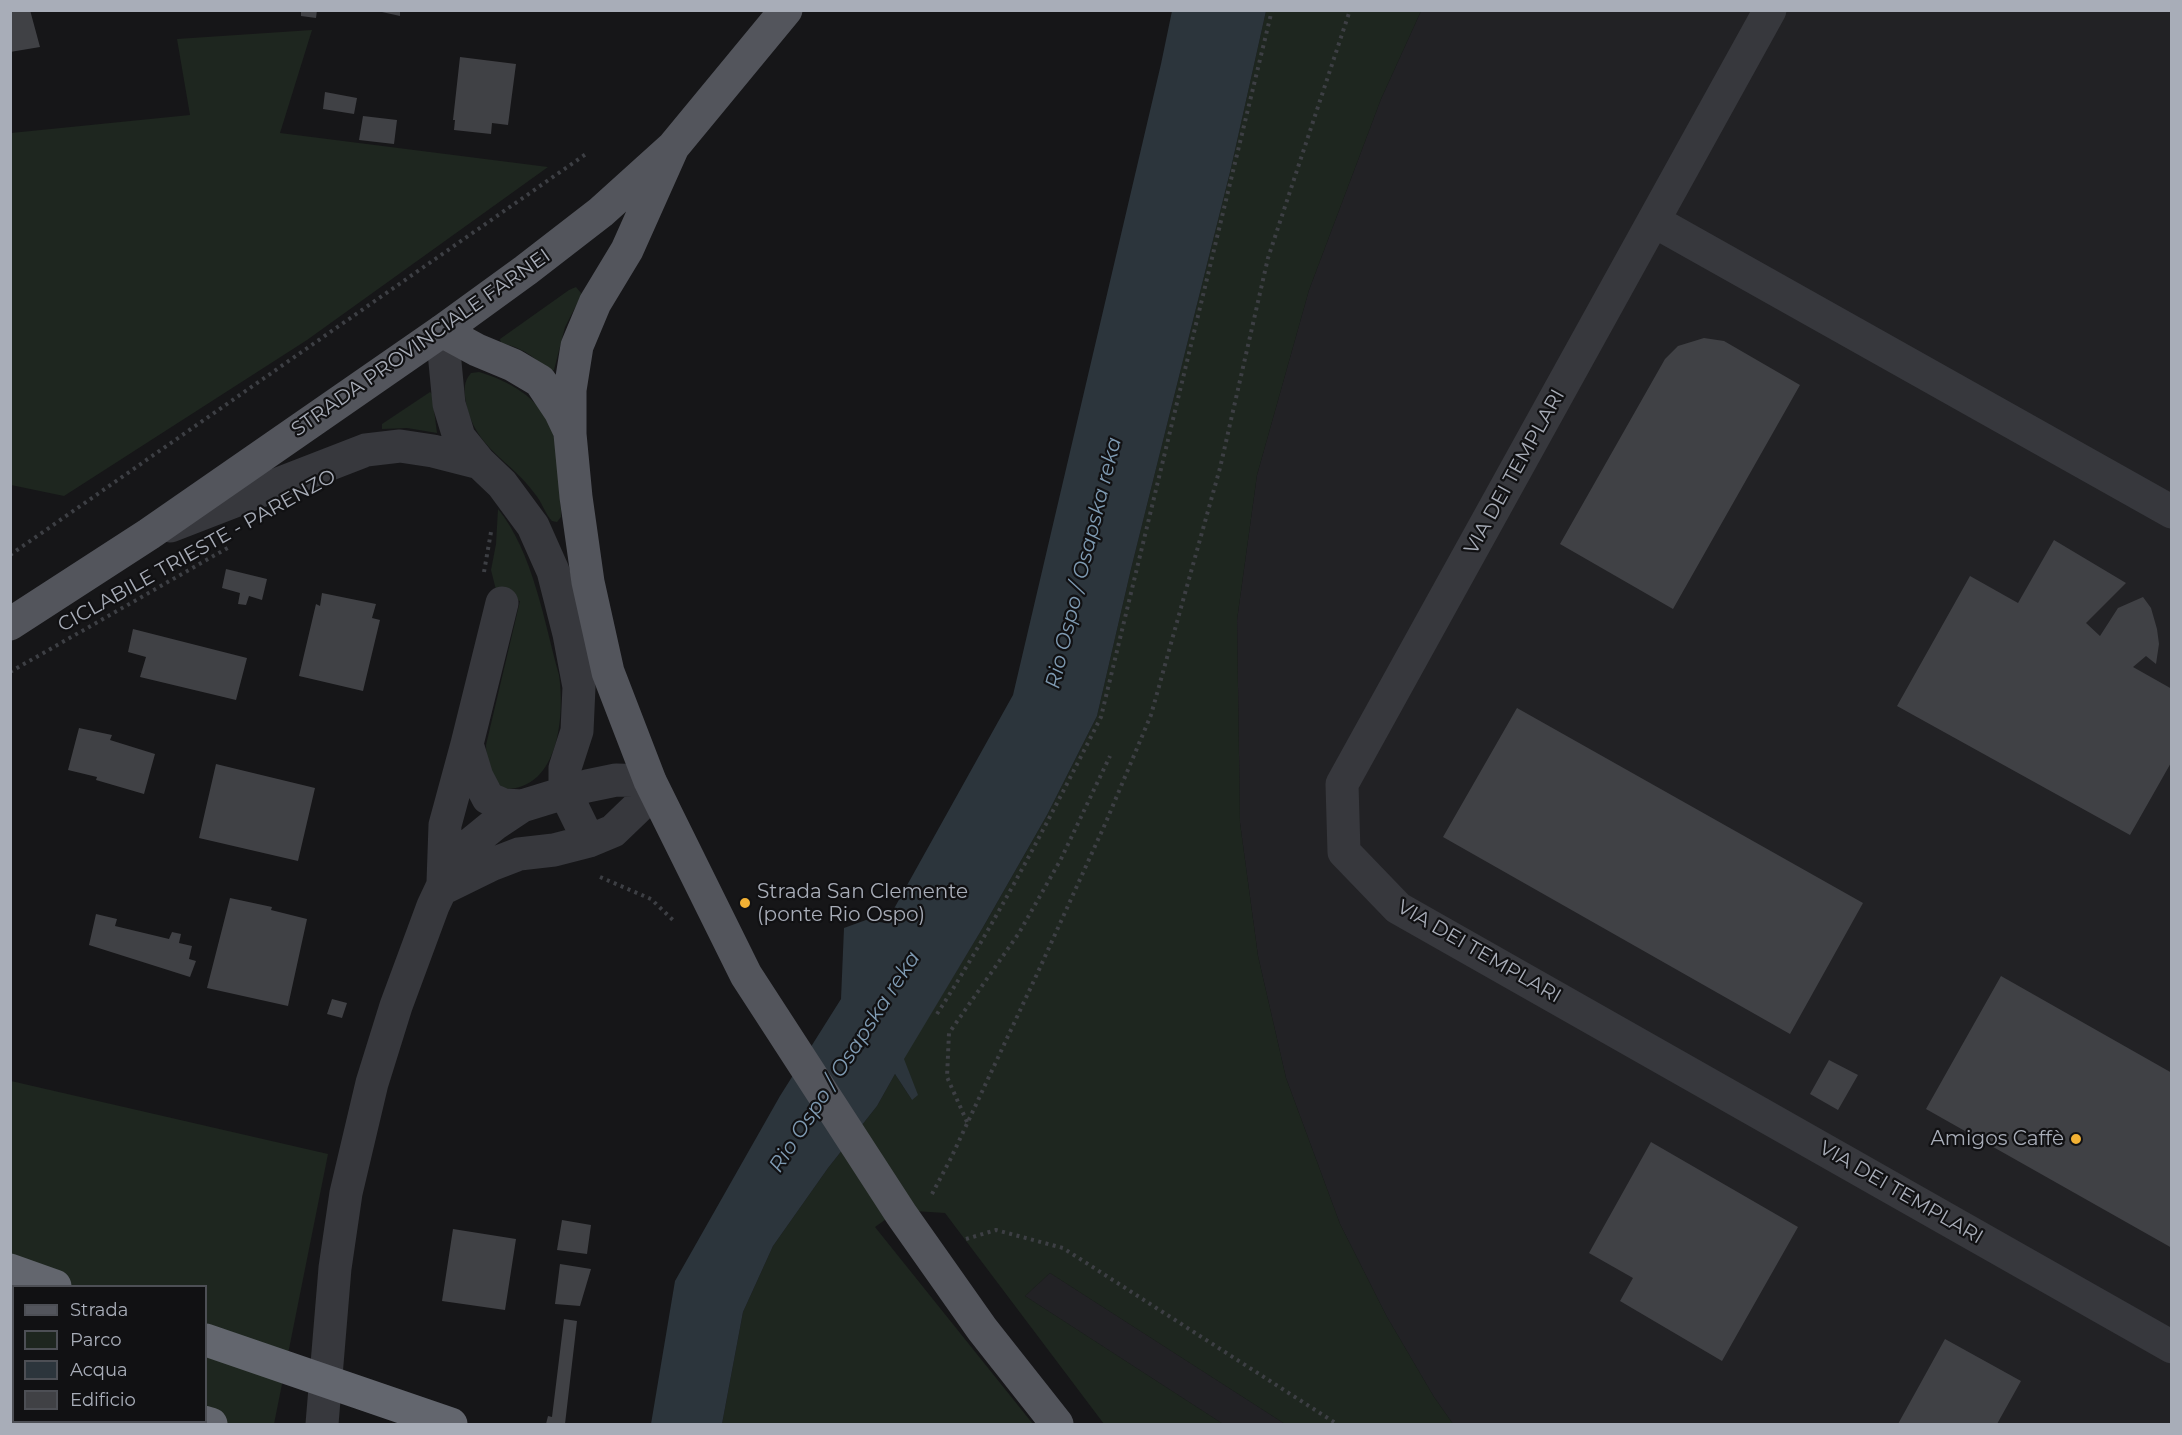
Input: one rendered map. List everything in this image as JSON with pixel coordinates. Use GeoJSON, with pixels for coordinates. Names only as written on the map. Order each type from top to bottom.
{"type":"FeatureCollection","features":[{"type":"Feature","properties":{"kind":"highway"},"geometry":{"type":"LineString","coordinates":[[10,1270],[50,1285]]}},
{"type":"Feature","properties":{"kind":"highway"},"geometry":{"type":"LineString","coordinates":[[207,1340],[451,1425]]}},
{"type":"Feature","properties":{"kind":"main road","name":"STRADA PROVINCIALE FARNEI"},"geometry":{"type":"LineString","coordinates":[[10,624],[149,534],[442,331],[601,212],[673,147],[786,10]]}},
{"type":"Feature","properties":{"kind":"main road"},"geometry":{"type":"LineString","coordinates":[[673,147],[627,250],[595,303],[577,346],[570,390],[570,434],[576,498],[588,582],[608,672],[650,781],[746,975],[914,1205],[982,1329],[1058,1425]]}},
{"type":"Feature","properties":{"kind":"main road"},"geometry":{"type":"LineString","coordinates":[[442,331],[477,350],[513,365],[540,381],[560,411],[570,434]]}},
{"type":"Feature","properties":{"kind":"street","name":"VIA DEI TEMPLARI"},"geometry":{"type":"LineString","coordinates":[[1770,10],[1342,784],[1344,852],[1398,908],[2172,1347]]}},
{"type":"Feature","properties":{"kind":"street"},"geometry":{"type":"LineString","coordinates":[[1654,220],[2172,512]]}},
{"type":"Feature","properties":{"kind":"street"},"geometry":{"type":"LineString","coordinates":[[442,331],[449,404],[459,437],[480,464],[502,484],[533,526],[553,571],[569,634],[579,687],[577,731],[565,768],[566,792],[589,841]]}},
{"type":"Feature","properties":{"kind":"street"},"geometry":{"type":"LineString","coordinates":[[149,534],[366,450],[400,446],[433,451],[480,464]]}},
{"type":"Feature","properties":{"kind":"street"},"geometry":{"type":"LineString","coordinates":[[442,890],[445,825],[467,744],[494,591]]}},
{"type":"Feature","properties":{"kind":"street"},"geometry":{"type":"LineString","coordinates":[[467,744],[477,777],[488,798],[504,805],[522,806]]}},
{"type":"Feature","properties":{"kind":"street"},"geometry":{"type":"LineString","coordinates":[[322,1425],[335,1268],[346,1193],[372,1083],[396,1006],[433,906],[457,855],[495,824],[522,806],[616,780],[650,781],[639,806],[613,831],[589,841],[554,850],[519,854],[492,864],[442,890]]}},
{"type":"Feature","properties":{"kind":"path"},"geometry":{"type":"LineString","coordinates":[[937,1014],[971,961],[1023,868],[1101,717],[1272,10]]}},
{"type":"Feature","properties":{"kind":"path"},"geometry":{"type":"LineString","coordinates":[[914,1205],[967,1123],[1106,822],[1151,715],[1220,468],[1268,258],[1350,10]]}},
{"type":"Feature","properties":{"kind":"path"},"geometry":{"type":"LineString","coordinates":[[10,555],[586,154]]}},
{"type":"Feature","properties":{"kind":"path"},"geometry":{"type":"LineString","coordinates":[[491,529],[483,569],[494,591]]}},
{"type":"Feature","properties":{"kind":"path","name":"CICLABILE TRIESTE - PARENZO"},"geometry":{"type":"LineString","coordinates":[[10,672],[239,541]]}},
{"type":"Feature","properties":{"kind":"path"},"geometry":{"type":"LineString","coordinates":[[967,1123],[946,1077],[949,1033],[1019,933],[1061,859],[1110,756]]}},
{"type":"Feature","properties":{"kind":"path"},"geometry":{"type":"LineString","coordinates":[[593,875],[627,887],[651,899],[673,919],[679,928]]}},
{"type":"Feature","properties":{"kind":"path"},"geometry":{"type":"LineString","coordinates":[[956,1242],[996,1230],[1063,1248],[1337,1425]]}},
{"type":"Feature","properties":{"kind":"shaded area"},"geometry":{"type":"Polygon","coordinates":[[[1421,11],[2171,11],[2171,1424],[1453,1424],[1434,1397],[1387,1317],[1340,1224],[1286,1078],[1258,956],[1240,823],[1237,620],[1257,475],[1309,290],[1381,99],[1421,11]]]}},
{"type":"Feature","properties":{"kind":"shaded area"},"geometry":{"type":"Polygon","coordinates":[[[1050,1273],[1285,1424],[1223,1424],[1025,1296],[1050,1273]]]}},
{"type":"Feature","properties":{"kind":"green space"},"geometry":{"type":"Polygon","coordinates":[[[1266,11],[1421,11],[1381,99],[1309,290],[1257,475],[1237,620],[1240,823],[1258,956],[1286,1078],[1340,1224],[1387,1317],[1434,1397],[1453,1424],[1285,1424],[1050,1273],[1025,1296],[1223,1424],[1104,1424],[945,1213],[899,1210],[875,1227],[1033,1424],[722,1424],[743,1312],[773,1246],[828,1168],[877,1106],[895,1074],[912,1100],[903,1059],[982,929],[1047,815],[1097,716],[1131,569],[1231,168],[1266,11]]]}},
{"type":"Feature","properties":{"kind":"green space"},"geometry":{"type":"Polygon","coordinates":[[[312,30],[280,133],[548,167],[307,340],[64,496],[11,485],[11,133],[190,115],[177,39],[312,30]]]}},
{"type":"Feature","properties":{"kind":"green space"},"geometry":{"type":"Polygon","coordinates":[[[576,287],[581,293],[580,298],[565,327],[554,370],[551,371],[523,351],[501,343],[500,339],[576,287]]]}},
{"type":"Feature","properties":{"kind":"green space"},"geometry":{"type":"Polygon","coordinates":[[[479,372],[512,385],[538,407],[551,427],[556,445],[559,479],[561,517],[557,522],[552,521],[547,515],[526,482],[485,443],[477,432],[466,403],[465,383],[471,373],[479,372]]]}},
{"type":"Feature","properties":{"kind":"green space"},"geometry":{"type":"Polygon","coordinates":[[[430,392],[437,433],[407,428],[382,429],[382,424],[430,392]]]}},
{"type":"Feature","properties":{"kind":"green space"},"geometry":{"type":"Polygon","coordinates":[[[498,509],[510,526],[529,566],[559,675],[561,692],[559,730],[547,765],[536,778],[522,786],[503,789],[490,768],[486,745],[520,601],[497,594],[491,570],[496,544],[498,509]]]}},
{"type":"Feature","properties":{"kind":"green space"},"geometry":{"type":"Polygon","coordinates":[[[11,1081],[328,1154],[274,1424],[11,1424],[11,1081]]]}},
{"type":"Feature","properties":{"kind":"water","name":"Rio Ospo / Osapska reka"},"geometry":{"type":"Polygon","coordinates":[[[1172,11],[1266,11],[1231,168],[1131,569],[1097,716],[1047,815],[904,1059],[918,1095],[912,1100],[895,1074],[877,1106],[828,1168],[773,1246],[743,1312],[722,1424],[651,1424],[675,1281],[780,1096],[841,999],[844,928],[866,920],[886,923],[1013,695],[1172,11]]]}},
{"type":"Feature","properties":{"kind":"building"},"geometry":{"type":"Polygon","coordinates":[[[10,10],[30,10],[40,47],[10,52],[10,10]]]}},
{"type":"Feature","properties":{"kind":"building"},"geometry":{"type":"Polygon","coordinates":[[[301,10],[317,10],[316,18],[301,16],[301,10]]]}},
{"type":"Feature","properties":{"kind":"building"},"geometry":{"type":"Polygon","coordinates":[[[373,10],[400,10],[400,16],[373,10]]]}},
{"type":"Feature","properties":{"kind":"building"},"geometry":{"type":"Polygon","coordinates":[[[460,57],[516,64],[508,125],[492,123],[491,134],[454,130],[455,120],[453,120],[460,57]]]}},
{"type":"Feature","properties":{"kind":"building"},"geometry":{"type":"Polygon","coordinates":[[[325,92],[357,98],[354,114],[323,109],[325,92]]]}},
{"type":"Feature","properties":{"kind":"building"},"geometry":{"type":"Polygon","coordinates":[[[363,116],[397,120],[394,144],[359,140],[363,116]]]}},
{"type":"Feature","properties":{"kind":"building"},"geometry":{"type":"Polygon","coordinates":[[[1704,338],[1724,341],[1800,385],[1673,609],[1560,544],[1665,359],[1678,346],[1704,338]]]}},
{"type":"Feature","properties":{"kind":"building"},"geometry":{"type":"Polygon","coordinates":[[[2054,540],[2126,583],[2086,623],[2100,636],[2118,608],[2143,597],[2151,608],[2157,629],[2159,644],[2156,664],[2146,656],[2133,667],[2172,689],[2172,761],[2130,835],[1897,706],[1970,576],[2018,603],[2054,540]]]}},
{"type":"Feature","properties":{"kind":"building"},"geometry":{"type":"Polygon","coordinates":[[[226,569],[267,579],[262,600],[249,596],[246,605],[238,604],[240,593],[222,588],[226,569]]]}},
{"type":"Feature","properties":{"kind":"building"},"geometry":{"type":"Polygon","coordinates":[[[322,593],[376,604],[372,618],[380,620],[363,691],[299,676],[316,604],[320,606],[322,593]]]}},
{"type":"Feature","properties":{"kind":"building"},"geometry":{"type":"Polygon","coordinates":[[[133,629],[247,658],[236,700],[140,677],[146,657],[128,652],[133,629]]]}},
{"type":"Feature","properties":{"kind":"building"},"geometry":{"type":"Polygon","coordinates":[[[1517,708],[1863,903],[1790,1034],[1443,837],[1517,708]]]}},
{"type":"Feature","properties":{"kind":"building"},"geometry":{"type":"Polygon","coordinates":[[[79,728],[112,735],[110,740],[155,754],[144,794],[96,780],[97,777],[68,770],[79,728]]]}},
{"type":"Feature","properties":{"kind":"building"},"geometry":{"type":"Polygon","coordinates":[[[216,764],[315,788],[298,861],[199,838],[216,764]]]}},
{"type":"Feature","properties":{"kind":"building"},"geometry":{"type":"Polygon","coordinates":[[[230,898],[272,907],[271,910],[307,919],[288,1006],[207,988],[230,898]]]}},
{"type":"Feature","properties":{"kind":"building"},"geometry":{"type":"Polygon","coordinates":[[[96,914],[117,919],[115,926],[169,939],[172,932],[181,934],[179,943],[192,946],[189,959],[196,961],[190,977],[89,945],[96,914]]]}},
{"type":"Feature","properties":{"kind":"building","name":"Amigos Caffè"},"geometry":{"type":"Polygon","coordinates":[[[2001,976],[2172,1073],[2172,1248],[1926,1109],[2001,976]]]}},
{"type":"Feature","properties":{"kind":"building"},"geometry":{"type":"Polygon","coordinates":[[[332,999],[347,1003],[342,1018],[327,1014],[332,999]]]}},
{"type":"Feature","properties":{"kind":"building"},"geometry":{"type":"Polygon","coordinates":[[[1829,1060],[1858,1075],[1838,1110],[1810,1094],[1829,1060]]]}},
{"type":"Feature","properties":{"kind":"building"},"geometry":{"type":"Polygon","coordinates":[[[1651,1142],[1798,1227],[1722,1361],[1620,1301],[1633,1278],[1589,1253],[1651,1142]]]}},
{"type":"Feature","properties":{"kind":"building"},"geometry":{"type":"Polygon","coordinates":[[[562,1220],[591,1225],[587,1254],[557,1250],[562,1220]]]}},
{"type":"Feature","properties":{"kind":"building"},"geometry":{"type":"Polygon","coordinates":[[[453,1229],[516,1239],[505,1310],[442,1301],[453,1229]]]}},
{"type":"Feature","properties":{"kind":"building"},"geometry":{"type":"Polygon","coordinates":[[[560,1264],[591,1269],[580,1306],[555,1304],[560,1264]]]}},
{"type":"Feature","properties":{"kind":"building"},"geometry":{"type":"Polygon","coordinates":[[[564,1319],[577,1321],[565,1424],[546,1424],[548,1416],[552,1417],[564,1319]]]}},
{"type":"Feature","properties":{"kind":"building"},"geometry":{"type":"Polygon","coordinates":[[[1945,1339],[2021,1381],[1997,1424],[1898,1424],[1945,1339]]]}},
{"type":"Feature","properties":{"kind":"place","name":"Strada San Clemente (ponte Rio Ospo)"},"geometry":{"type":"Point","coordinates":[745,903]}},
{"type":"Feature","properties":{"kind":"place","name":"Amigos Caffè"},"geometry":{"type":"Point","coordinates":[2076,1139]}}]}
